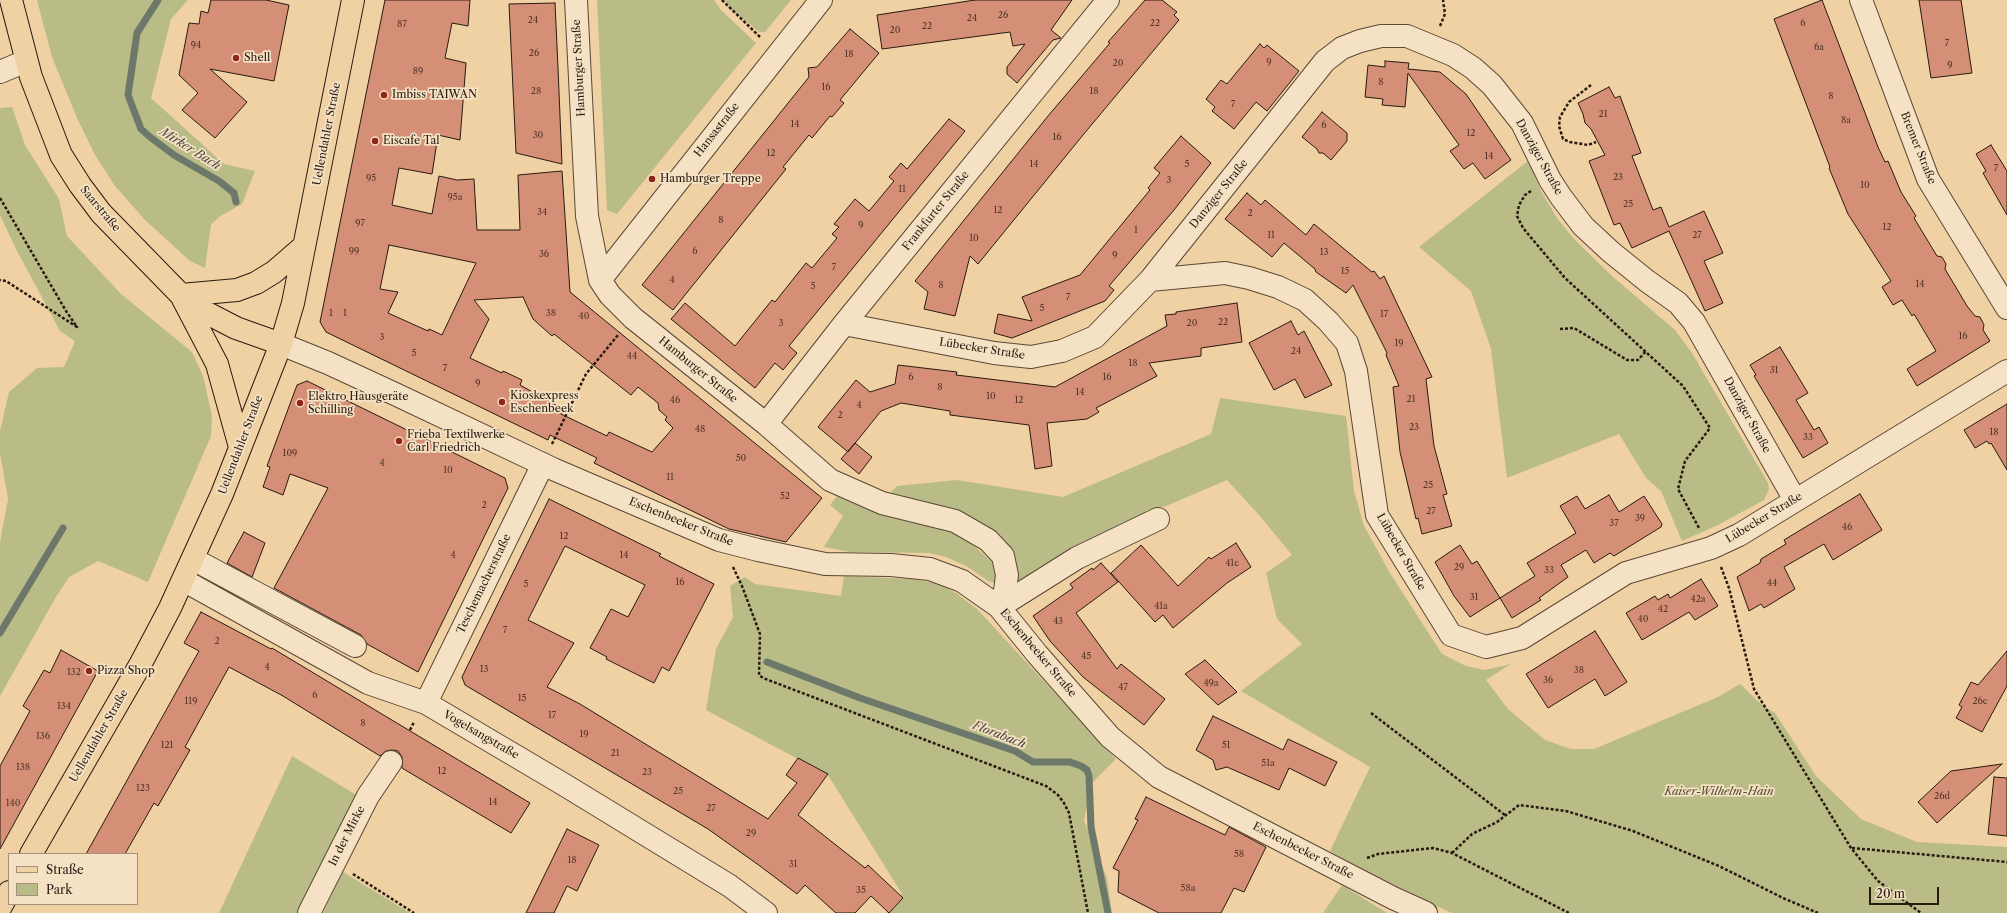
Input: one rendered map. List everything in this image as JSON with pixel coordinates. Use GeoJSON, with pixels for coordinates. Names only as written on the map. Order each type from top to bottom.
{"type":"FeatureCollection","features":[{"type":"Feature","properties":{"kind":"main road","name":"Saarstraße"},"geometry":{"type":"LineString","coordinates":[[11,0],[26,61],[61,155],[80,185],[101,213],[181,295],[206,313],[236,328],[281,344]]}},
{"type":"Feature","properties":{"kind":"main road","name":"Uellendahler Straße"},"geometry":{"type":"LineString","coordinates":[[32,853],[140,665],[183,580],[240,447],[281,344],[293,303],[353,0]]}},
{"type":"Feature","properties":{"kind":"main road"},"geometry":{"type":"LineString","coordinates":[[240,447],[217,364],[181,295],[237,290],[256,283],[274,272],[304,246]]}},
{"type":"Feature","properties":{"kind":"main road"},"geometry":{"type":"LineString","coordinates":[[0,908],[8,894]]}},
{"type":"Feature","properties":{"kind":"street","name":"Hamburger Straße"},"geometry":{"type":"LineString","coordinates":[[576,0],[587,216],[600,280],[610,295],[633,318],[766,424],[830,480],[882,503],[955,521],[988,540],[1003,556],[1007,575],[1005,591],[999,607]]}},
{"type":"Feature","properties":{"kind":"street","name":"Hansastraße"},"geometry":{"type":"LineString","coordinates":[[600,280],[821,0]]}},
{"type":"Feature","properties":{"kind":"street","name":"Frankfurter Straße"},"geometry":{"type":"LineString","coordinates":[[766,424],[844,324],[1108,0]]}},
{"type":"Feature","properties":{"kind":"street","name":"Bremer Straße"},"geometry":{"type":"LineString","coordinates":[[1862,0],[1928,179],[2007,308]]}},
{"type":"Feature","properties":{"kind":"street","name":"Danziger Straße"},"geometry":{"type":"LineString","coordinates":[[1150,280],[1325,60],[1342,48],[1360,41],[1381,36],[1407,36],[1453,55],[1473,68],[1492,85],[1522,123],[1550,180],[1561,197],[1584,226],[1611,252],[1640,276],[1678,303],[1694,322],[1795,500]]}},
{"type":"Feature","properties":{"kind":"street"},"geometry":{"type":"LineString","coordinates":[[0,72],[26,61]]}},
{"type":"Feature","properties":{"kind":"street","name":"Lübecker Straße"},"geometry":{"type":"LineString","coordinates":[[844,324],[994,353],[1030,357],[1062,351],[1095,337],[1150,280],[1225,273],[1278,287],[1305,300],[1328,321],[1347,343],[1356,371],[1377,515],[1451,635],[1486,647],[1522,638],[1626,573],[1710,548],[1739,535],[2007,371]]}},
{"type":"Feature","properties":{"kind":"street","name":"Eschenbeeker Straße"},"geometry":{"type":"LineString","coordinates":[[281,344],[375,384],[542,464],[719,540],[825,564],[891,564],[930,569],[962,581],[999,607],[1037,654],[1110,737],[1159,777],[1393,898],[1426,913]]}},
{"type":"Feature","properties":{"kind":"street","name":"Teschemacherstraße"},"geometry":{"type":"LineString","coordinates":[[426,703],[542,464]]}},
{"type":"Feature","properties":{"kind":"street"},"geometry":{"type":"LineString","coordinates":[[999,607],[1077,558],[1158,519]]}},
{"type":"Feature","properties":{"kind":"street"},"geometry":{"type":"LineString","coordinates":[[193,559],[355,646]]}},
{"type":"Feature","properties":{"kind":"street","name":"Vogelsangstraße"},"geometry":{"type":"LineString","coordinates":[[183,580],[368,683],[390,692],[426,703],[564,784],[730,886],[766,913]]}},
{"type":"Feature","properties":{"kind":"street","name":"In der Mirke"},"geometry":{"type":"LineString","coordinates":[[309,913],[368,796],[391,762]]}},
{"type":"Feature","properties":{"kind":"path"},"geometry":{"type":"LineString","coordinates":[[722,0],[778,53]]}},
{"type":"Feature","properties":{"kind":"path"},"geometry":{"type":"LineString","coordinates":[[1591,85],[1569,102],[1560,117],[1559,126],[1563,139],[1570,142],[1588,145],[1596,142]]}},
{"type":"Feature","properties":{"kind":"path"},"geometry":{"type":"LineString","coordinates":[[1550,180],[1525,195],[1519,204],[1517,216],[1523,228],[1566,278],[1683,386],[1710,428],[1685,461],[1678,489],[1710,548]]}},
{"type":"Feature","properties":{"kind":"path"},"geometry":{"type":"LineString","coordinates":[[0,198],[66,311],[77,326],[6,282],[0,280]]}},
{"type":"Feature","properties":{"kind":"path"},"geometry":{"type":"LineString","coordinates":[[1560,329],[1574,328],[1627,360],[1638,360],[1646,351]]}},
{"type":"Feature","properties":{"kind":"path"},"geometry":{"type":"LineString","coordinates":[[552,442],[586,374],[620,333]]}},
{"type":"Feature","properties":{"kind":"path"},"geometry":{"type":"LineString","coordinates":[[719,540],[742,586],[760,634],[759,675],[763,678],[1046,786],[1058,795],[1069,813],[1088,913]]}},
{"type":"Feature","properties":{"kind":"path"},"geometry":{"type":"LineString","coordinates":[[1725,575],[1754,689],[1851,848],[1878,881],[1921,913]]}},
{"type":"Feature","properties":{"kind":"path"},"geometry":{"type":"LineString","coordinates":[[1371,713],[1505,814]]}},
{"type":"Feature","properties":{"kind":"path"},"geometry":{"type":"LineString","coordinates":[[1452,853],[1472,834],[1497,822],[1505,814],[1519,805],[1566,811],[1633,831],[1719,866],[1783,898],[1818,913]]}},
{"type":"Feature","properties":{"kind":"path"},"geometry":{"type":"LineString","coordinates":[[1336,868],[1386,853],[1433,848],[1452,853],[1569,913]]}},
{"type":"Feature","properties":{"kind":"path"},"geometry":{"type":"LineString","coordinates":[[1851,848],[2007,862]]}},
{"type":"Feature","properties":{"kind":"path"},"geometry":{"type":"LineString","coordinates":[[334,862],[414,913]]}},
{"type":"Feature","properties":{"kind":"green space"},"geometry":{"type":"Polygon","coordinates":[[[37,0],[188,0],[171,19],[151,98],[224,164],[255,171],[242,204],[222,215],[211,224],[205,268],[190,261],[145,220],[115,186],[95,155],[77,118],[52,57],[37,0]]]}},
{"type":"Feature","properties":{"kind":"green space"},"geometry":{"type":"Polygon","coordinates":[[[597,0],[714,0],[721,10],[756,43],[617,214],[607,210],[597,0]]]}},
{"type":"Feature","properties":{"kind":"green space"},"geometry":{"type":"Polygon","coordinates":[[[725,0],[791,0],[765,32],[759,32],[730,8],[725,0]]]}},
{"type":"Feature","properties":{"kind":"green space"},"geometry":{"type":"Polygon","coordinates":[[[12,107],[25,145],[59,199],[67,236],[121,294],[192,352],[203,376],[212,416],[211,436],[148,582],[98,561],[69,577],[56,597],[0,696],[0,542],[8,499],[0,453],[0,431],[9,392],[37,368],[64,367],[75,341],[60,331],[16,249],[0,215],[0,108],[12,107]]]}},
{"type":"Feature","properties":{"kind":"green space"},"geometry":{"type":"Polygon","coordinates":[[[1528,161],[1541,191],[1557,218],[1574,239],[1612,276],[1675,330],[1692,353],[1768,483],[1769,489],[1764,500],[1718,525],[1682,541],[1661,491],[1646,478],[1619,434],[1507,478],[1491,349],[1471,291],[1419,247],[1528,161]]]}},
{"type":"Feature","properties":{"kind":"green space","name":"Kaiser-Wilhelm-Hain"},"geometry":{"type":"Polygon","coordinates":[[[1220,398],[1346,416],[1354,491],[1364,526],[1390,573],[1442,654],[1466,666],[1485,670],[1511,664],[1486,680],[1508,709],[1545,740],[1571,749],[1594,749],[1718,697],[1740,684],[1762,705],[1775,713],[1816,776],[1861,819],[1917,842],[2007,847],[2007,913],[1452,913],[1374,878],[1330,851],[1370,767],[1241,691],[1302,644],[1277,619],[1266,573],[1292,555],[1259,515],[1227,480],[1166,506],[1148,510],[1123,529],[1022,585],[1018,580],[1014,561],[887,496],[897,486],[957,480],[1063,497],[1211,434],[1220,398]]]}},
{"type":"Feature","properties":{"kind":"green space"},"geometry":{"type":"Polygon","coordinates":[[[838,495],[928,520],[961,535],[991,561],[1000,575],[999,580],[995,583],[988,581],[968,567],[946,557],[929,553],[851,552],[824,547],[843,516],[830,505],[838,495]]]}},
{"type":"Feature","properties":{"kind":"green space"},"geometry":{"type":"Polygon","coordinates":[[[844,576],[912,579],[936,583],[956,593],[977,609],[1116,759],[1092,783],[1084,821],[1107,878],[1112,913],[886,913],[902,894],[828,775],[706,710],[716,649],[733,617],[730,586],[745,577],[755,584],[841,596],[844,576]]]}},
{"type":"Feature","properties":{"kind":"green space"},"geometry":{"type":"Polygon","coordinates":[[[292,756],[358,796],[302,913],[219,913],[292,756]]]}},
{"type":"Feature","properties":{"kind":"green space"},"geometry":{"type":"Polygon","coordinates":[[[343,872],[410,913],[323,913],[343,872]]]}},
{"type":"Feature","properties":{"kind":"green space"},"geometry":{"type":"Polygon","coordinates":[[[1342,885],[1387,913],[1323,913],[1342,885]]]}},
{"type":"Feature","properties":{"kind":"building"},"geometry":{"type":"Polygon","coordinates":[[[211,0],[266,0],[289,5],[274,81],[210,69],[247,102],[215,138],[182,110],[198,93],[179,75],[189,23],[199,24],[201,11],[208,13],[211,0]]]}},
{"type":"Feature","properties":{"kind":"building"},"geometry":{"type":"Polygon","coordinates":[[[385,0],[470,0],[468,26],[452,23],[445,58],[466,63],[460,140],[438,135],[432,174],[399,168],[392,205],[432,214],[439,176],[457,180],[474,179],[477,230],[520,230],[518,175],[562,171],[570,292],[822,498],[786,542],[729,529],[594,463],[597,458],[550,435],[548,440],[326,332],[320,322],[385,0]],[[389,245],[380,289],[398,292],[388,313],[428,331],[429,329],[442,335],[476,263],[389,245]],[[523,297],[474,300],[489,319],[470,358],[502,373],[503,371],[522,380],[520,385],[563,409],[561,414],[607,436],[609,432],[652,452],[673,428],[665,420],[667,417],[659,410],[658,403],[638,387],[631,395],[554,334],[552,336],[533,319],[523,297]]]}},
{"type":"Feature","properties":{"kind":"building"},"geometry":{"type":"Polygon","coordinates":[[[975,0],[1072,0],[1051,30],[1061,38],[1053,40],[1017,83],[1007,74],[1007,67],[1025,44],[1013,46],[1010,32],[882,49],[877,15],[975,0]]]}},
{"type":"Feature","properties":{"kind":"building"},"geometry":{"type":"Polygon","coordinates":[[[1145,0],[1162,0],[1177,12],[1174,15],[1179,20],[978,264],[970,256],[955,316],[924,309],[928,292],[915,281],[1048,116],[1110,43],[1108,42],[1145,0]]]}},
{"type":"Feature","properties":{"kind":"building"},"geometry":{"type":"Polygon","coordinates":[[[1822,0],[1885,162],[1888,161],[1901,192],[1916,216],[1914,218],[1937,256],[1942,257],[1946,264],[1945,269],[1967,306],[1975,316],[1980,317],[1984,325],[1983,330],[1990,341],[1917,386],[1907,369],[1936,351],[1914,314],[1912,316],[1902,300],[1893,305],[1882,287],[1891,281],[1848,214],[1829,168],[1830,167],[1774,19],[1822,0]]]}},
{"type":"Feature","properties":{"kind":"building"},"geometry":{"type":"Polygon","coordinates":[[[1919,0],[1961,0],[1972,73],[1931,78],[1919,0]]]}},
{"type":"Feature","properties":{"kind":"building"},"geometry":{"type":"Polygon","coordinates":[[[555,3],[562,164],[516,153],[509,4],[555,3]]]}},
{"type":"Feature","properties":{"kind":"building"},"geometry":{"type":"Polygon","coordinates":[[[850,29],[879,53],[840,100],[844,103],[832,117],[830,116],[812,138],[809,135],[783,167],[786,169],[673,310],[642,285],[809,77],[808,68],[817,67],[850,29]]]}},
{"type":"Feature","properties":{"kind":"building"},"geometry":{"type":"Polygon","coordinates":[[[1260,44],[1264,48],[1267,45],[1299,71],[1267,111],[1256,102],[1234,129],[1212,111],[1215,107],[1206,99],[1221,80],[1227,84],[1260,44]]]}},
{"type":"Feature","properties":{"kind":"building"},"geometry":{"type":"Polygon","coordinates":[[[1385,61],[1409,63],[1408,69],[1440,72],[1466,94],[1511,160],[1485,179],[1473,163],[1464,169],[1450,151],[1459,145],[1408,73],[1405,107],[1382,105],[1383,99],[1365,97],[1368,65],[1385,67],[1385,61]]]}},
{"type":"Feature","properties":{"kind":"building"},"geometry":{"type":"Polygon","coordinates":[[[1609,87],[1615,98],[1620,96],[1641,153],[1632,156],[1653,210],[1661,207],[1669,227],[1704,211],[1723,253],[1704,261],[1723,303],[1705,311],[1669,231],[1632,248],[1620,223],[1614,225],[1589,161],[1605,155],[1591,129],[1585,123],[1578,103],[1609,87]]]}},
{"type":"Feature","properties":{"kind":"building"},"geometry":{"type":"Polygon","coordinates":[[[1322,112],[1347,133],[1347,141],[1331,160],[1323,153],[1319,153],[1317,149],[1302,137],[1322,112]]]}},
{"type":"Feature","properties":{"kind":"building"},"geometry":{"type":"Polygon","coordinates":[[[949,119],[965,131],[789,346],[797,353],[783,370],[775,363],[755,388],[671,319],[685,303],[735,346],[772,300],[775,302],[806,263],[812,268],[837,238],[832,234],[839,227],[834,224],[855,199],[869,211],[894,181],[889,177],[901,163],[907,169],[949,119]]]}},
{"type":"Feature","properties":{"kind":"building"},"geometry":{"type":"Polygon","coordinates":[[[1181,136],[1211,163],[1174,210],[1109,286],[1114,290],[1105,301],[1012,338],[994,333],[998,314],[1032,321],[1022,297],[1080,275],[1150,190],[1148,188],[1160,173],[1154,168],[1181,136]]]}},
{"type":"Feature","properties":{"kind":"building"},"geometry":{"type":"Polygon","coordinates":[[[1991,145],[2007,171],[2007,215],[1983,173],[1986,171],[1976,154],[1991,145]]]}},
{"type":"Feature","properties":{"kind":"building"},"geometry":{"type":"Polygon","coordinates":[[[1247,193],[1261,205],[1265,200],[1306,235],[1314,224],[1372,272],[1374,271],[1380,279],[1384,276],[1432,377],[1426,379],[1434,446],[1447,494],[1443,495],[1452,526],[1422,534],[1418,518],[1416,519],[1400,452],[1393,387],[1399,386],[1386,355],[1387,353],[1353,285],[1346,293],[1316,272],[1315,269],[1284,243],[1272,257],[1225,219],[1247,193]]]}},
{"type":"Feature","properties":{"kind":"building"},"geometry":{"type":"Polygon","coordinates":[[[1237,303],[1242,342],[1201,348],[1201,356],[1149,363],[1157,376],[1096,408],[1099,412],[1087,419],[1047,423],[1052,466],[1035,469],[1029,425],[950,415],[950,411],[901,403],[881,411],[848,452],[818,427],[856,380],[870,392],[895,384],[898,365],[957,372],[956,375],[1055,387],[1167,326],[1165,315],[1237,303]]]}},
{"type":"Feature","properties":{"kind":"building"},"geometry":{"type":"Polygon","coordinates":[[[1291,321],[1298,335],[1304,331],[1332,385],[1305,398],[1295,379],[1274,390],[1249,343],[1291,321]]]}},
{"type":"Feature","properties":{"kind":"building"},"geometry":{"type":"Polygon","coordinates":[[[1780,347],[1808,393],[1796,400],[1814,430],[1819,427],[1828,443],[1803,458],[1754,376],[1756,375],[1750,365],[1780,347]]]}},
{"type":"Feature","properties":{"kind":"building"},"geometry":{"type":"Polygon","coordinates":[[[307,381],[505,478],[508,488],[418,672],[367,644],[361,635],[274,588],[328,488],[290,474],[283,495],[263,487],[270,467],[267,466],[297,385],[307,381]]]}},
{"type":"Feature","properties":{"kind":"building"},"geometry":{"type":"Polygon","coordinates":[[[2007,404],[2007,470],[1991,443],[1989,444],[1987,441],[1975,448],[1964,430],[2007,404]]]}},
{"type":"Feature","properties":{"kind":"building"},"geometry":{"type":"Polygon","coordinates":[[[855,443],[872,457],[859,474],[841,459],[855,443]]]}},
{"type":"Feature","properties":{"kind":"building"},"geometry":{"type":"Polygon","coordinates":[[[1860,494],[1882,530],[1833,560],[1824,544],[1784,567],[1795,589],[1764,608],[1761,604],[1749,611],[1737,577],[1760,563],[1761,559],[1786,544],[1784,540],[1860,494]]]}},
{"type":"Feature","properties":{"kind":"building"},"geometry":{"type":"Polygon","coordinates":[[[1609,495],[1619,512],[1644,496],[1662,524],[1661,527],[1614,556],[1610,553],[1594,563],[1586,550],[1561,565],[1568,577],[1539,598],[1541,600],[1512,618],[1500,598],[1535,576],[1527,563],[1576,533],[1560,506],[1577,496],[1585,509],[1609,495]]]}},
{"type":"Feature","properties":{"kind":"building"},"geometry":{"type":"Polygon","coordinates":[[[549,499],[661,554],[659,556],[714,584],[669,671],[662,667],[654,683],[606,659],[607,657],[590,648],[611,609],[628,617],[645,585],[565,546],[528,620],[574,643],[547,687],[580,704],[768,819],[797,783],[786,775],[798,758],[828,774],[798,815],[865,868],[868,865],[903,898],[889,913],[871,896],[855,913],[836,913],[805,885],[797,894],[708,829],[465,685],[462,677],[549,499]]]}},
{"type":"Feature","properties":{"kind":"building"},"geometry":{"type":"Polygon","coordinates":[[[244,532],[265,543],[252,577],[227,563],[244,532]]]}},
{"type":"Feature","properties":{"kind":"building"},"geometry":{"type":"Polygon","coordinates":[[[1236,543],[1251,567],[1227,583],[1173,628],[1163,615],[1155,622],[1111,573],[1141,545],[1178,586],[1209,557],[1211,559],[1236,543]]]}},
{"type":"Feature","properties":{"kind":"building"},"geometry":{"type":"Polygon","coordinates":[[[1460,545],[1472,564],[1477,561],[1500,598],[1470,617],[1454,596],[1435,562],[1460,545]]]}},
{"type":"Feature","properties":{"kind":"building"},"geometry":{"type":"Polygon","coordinates":[[[1101,563],[1118,582],[1076,613],[1117,669],[1121,664],[1165,699],[1144,725],[1083,677],[1050,641],[1033,616],[1073,588],[1070,584],[1092,568],[1093,570],[1101,563]]]}},
{"type":"Feature","properties":{"kind":"building"},"geometry":{"type":"Polygon","coordinates":[[[1701,579],[1718,606],[1695,620],[1689,612],[1642,640],[1626,613],[1655,596],[1658,600],[1668,594],[1670,598],[1701,579]]]}},
{"type":"Feature","properties":{"kind":"building"},"geometry":{"type":"Polygon","coordinates":[[[201,612],[271,649],[272,648],[530,803],[511,833],[402,768],[402,757],[398,751],[386,751],[380,756],[283,696],[229,667],[185,747],[190,750],[158,806],[154,803],[126,853],[87,853],[199,651],[184,643],[201,612]]]}},
{"type":"Feature","properties":{"kind":"building"},"geometry":{"type":"Polygon","coordinates":[[[1595,631],[1627,682],[1605,696],[1595,679],[1548,708],[1526,674],[1595,631]]]}},
{"type":"Feature","properties":{"kind":"building"},"geometry":{"type":"Polygon","coordinates":[[[61,650],[98,671],[0,849],[0,766],[30,711],[23,706],[44,670],[50,673],[61,650]]]}},
{"type":"Feature","properties":{"kind":"building"},"geometry":{"type":"Polygon","coordinates":[[[2007,651],[2007,686],[1982,732],[1956,718],[1962,707],[1959,705],[1971,682],[1978,685],[2007,651]]]}},
{"type":"Feature","properties":{"kind":"building"},"geometry":{"type":"Polygon","coordinates":[[[1205,660],[1237,692],[1218,705],[1185,674],[1205,660]]]}},
{"type":"Feature","properties":{"kind":"building"},"geometry":{"type":"Polygon","coordinates":[[[1213,716],[1283,750],[1288,739],[1337,762],[1325,786],[1289,768],[1279,790],[1227,767],[1216,770],[1213,760],[1196,750],[1213,716]]]}},
{"type":"Feature","properties":{"kind":"building"},"geometry":{"type":"Polygon","coordinates":[[[2002,764],[1937,823],[1918,802],[1951,771],[2002,764]]]}},
{"type":"Feature","properties":{"kind":"building"},"geometry":{"type":"Polygon","coordinates":[[[1994,777],[2007,778],[2007,836],[1988,834],[1994,777]]]}},
{"type":"Feature","properties":{"kind":"building"},"geometry":{"type":"Polygon","coordinates":[[[1146,797],[1225,835],[1229,827],[1266,847],[1244,892],[1234,888],[1221,913],[1159,913],[1118,892],[1119,871],[1113,868],[1138,820],[1135,819],[1146,797]]]}},
{"type":"Feature","properties":{"kind":"building"},"geometry":{"type":"Polygon","coordinates":[[[567,829],[599,845],[577,891],[567,886],[554,913],[526,913],[567,829]]]}},
{"type":"Feature","properties":{"kind":"waterway","name":"Mirker Bach"},"geometry":{"type":"LineString","coordinates":[[158,0],[137,33],[128,95],[141,129],[174,155],[219,181],[234,193],[236,202]]}},
{"type":"Feature","properties":{"kind":"waterway","name":"Mirker Bach"},"geometry":{"type":"LineString","coordinates":[[0,633],[63,528]]}},
{"type":"Feature","properties":{"kind":"waterway","name":"Florabach"},"geometry":{"type":"LineString","coordinates":[[767,662],[860,698],[1015,751],[1033,762],[1070,762],[1087,770],[1089,776],[1091,827],[1108,913]]}},
{"type":"Feature","properties":{"kind":"place","name":"Shell"},"geometry":{"type":"Point","coordinates":[236,58]}},
{"type":"Feature","properties":{"kind":"place","name":"Imbiss TAIWAN"},"geometry":{"type":"Point","coordinates":[384,95]}},
{"type":"Feature","properties":{"kind":"place","name":"Eiscafe Tal"},"geometry":{"type":"Point","coordinates":[375,141]}},
{"type":"Feature","properties":{"kind":"place","name":"Hamburger Treppe"},"geometry":{"type":"Point","coordinates":[652,179]}},
{"type":"Feature","properties":{"kind":"place","name":"Kioskexpress Eschenbeek"},"geometry":{"type":"Point","coordinates":[502,402]}},
{"type":"Feature","properties":{"kind":"place","name":"Elektro Hausgeräte Schilling"},"geometry":{"type":"Point","coordinates":[300,403]}},
{"type":"Feature","properties":{"kind":"place","name":"Frieba Textilwerke Carl Friedrich"},"geometry":{"type":"Point","coordinates":[399,441]}},
{"type":"Feature","properties":{"kind":"place","name":"Pizza Shop"},"geometry":{"type":"Point","coordinates":[89,671]}}]}
